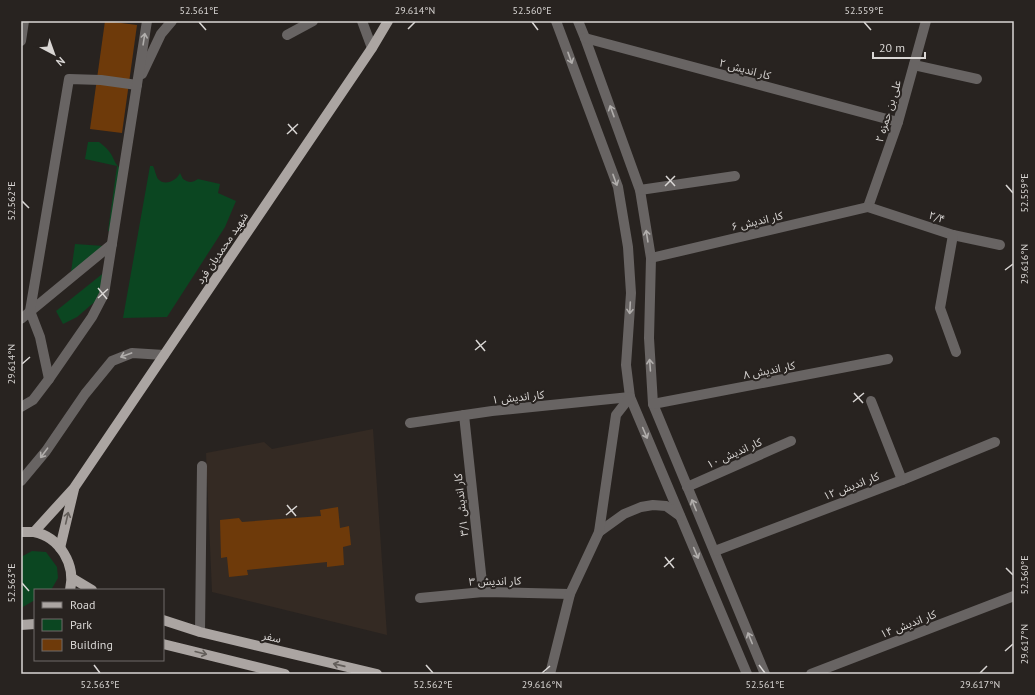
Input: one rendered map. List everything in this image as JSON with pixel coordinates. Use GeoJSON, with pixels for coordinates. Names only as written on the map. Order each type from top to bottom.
{"type":"FeatureCollection","features":[{"type":"Feature","properties":{"kind":"main road","name":"شهید محمدیان فرد"},"geometry":{"type":"LineString","coordinates":[[74,488],[372,48],[388,21]]}},
{"type":"Feature","properties":{"kind":"main road"},"geometry":{"type":"LineString","coordinates":[[34,532],[74,488]]}},
{"type":"Feature","properties":{"kind":"main road"},"geometry":{"type":"LineString","coordinates":[[60,548],[74,488]]}},
{"type":"Feature","properties":{"kind":"main road"},"geometry":{"type":"LineString","coordinates":[[21,532],[34,532],[49,538],[60,548],[69,562],[72,578],[70,589]]}},
{"type":"Feature","properties":{"kind":"main road"},"geometry":{"type":"LineString","coordinates":[[72,578],[90,589]]}},
{"type":"Feature","properties":{"kind":"main road","name":"سفر"},"geometry":{"type":"LineString","coordinates":[[164,620],[200,632],[377,674]]}},
{"type":"Feature","properties":{"kind":"main road"},"geometry":{"type":"LineString","coordinates":[[21,625],[34,624]]}},
{"type":"Feature","properties":{"kind":"main road"},"geometry":{"type":"LineString","coordinates":[[164,644],[285,674]]}},
{"type":"Feature","properties":{"kind":"street"},"geometry":{"type":"LineString","coordinates":[[21,41],[24,21]]}},
{"type":"Feature","properties":{"kind":"street"},"geometry":{"type":"LineString","coordinates":[[21,407],[33,400],[49,379],[92,317],[104,294],[147,21]]}},
{"type":"Feature","properties":{"kind":"street"},"geometry":{"type":"LineString","coordinates":[[137,85],[161,34],[172,21]]}},
{"type":"Feature","properties":{"kind":"street"},"geometry":{"type":"LineString","coordinates":[[287,36],[313,21]]}},
{"type":"Feature","properties":{"kind":"street"},"geometry":{"type":"LineString","coordinates":[[362,21],[372,48]]}},
{"type":"Feature","properties":{"kind":"street"},"geometry":{"type":"LineString","coordinates":[[556,21],[618,187],[628,247],[631,293],[626,365],[630,397],[747,674]]}},
{"type":"Feature","properties":{"kind":"street"},"geometry":{"type":"LineString","coordinates":[[578,21],[586,38],[640,190],[651,258],[649,338],[653,404],[765,674]]}},
{"type":"Feature","properties":{"kind":"street","name":"۲ علی بن حمزه"},"geometry":{"type":"LineString","coordinates":[[868,207],[898,122],[926,21]]}},
{"type":"Feature","properties":{"kind":"street","name":"۲ کار اندیش"},"geometry":{"type":"LineString","coordinates":[[586,38],[898,122]]}},
{"type":"Feature","properties":{"kind":"street"},"geometry":{"type":"LineString","coordinates":[[914,65],[977,79]]}},
{"type":"Feature","properties":{"kind":"street"},"geometry":{"type":"LineString","coordinates":[[49,379],[40,337],[30,311],[69,79],[101,80],[137,85]]}},
{"type":"Feature","properties":{"kind":"street"},"geometry":{"type":"LineString","coordinates":[[640,190],[735,176]]}},
{"type":"Feature","properties":{"kind":"street","name":"۲/۴"},"geometry":{"type":"LineString","coordinates":[[868,207],[953,235],[1000,245]]}},
{"type":"Feature","properties":{"kind":"street","name":"۶ کار اندیش"},"geometry":{"type":"LineString","coordinates":[[651,258],[868,207]]}},
{"type":"Feature","properties":{"kind":"street"},"geometry":{"type":"LineString","coordinates":[[953,235],[940,308],[956,352]]}},
{"type":"Feature","properties":{"kind":"street"},"geometry":{"type":"LineString","coordinates":[[21,319],[112,244]]}},
{"type":"Feature","properties":{"kind":"street"},"geometry":{"type":"LineString","coordinates":[[21,481],[46,451],[85,394],[112,361],[132,353],[164,355]]}},
{"type":"Feature","properties":{"kind":"street","name":"۸ کار اندیش"},"geometry":{"type":"LineString","coordinates":[[653,404],[888,359]]}},
{"type":"Feature","properties":{"kind":"street"},"geometry":{"type":"LineString","coordinates":[[550,674],[570,594],[599,532],[616,415],[630,397]]}},
{"type":"Feature","properties":{"kind":"street","name":"۱ کار اندیش"},"geometry":{"type":"LineString","coordinates":[[410,422],[464,416],[492,411],[630,397]]}},
{"type":"Feature","properties":{"kind":"street"},"geometry":{"type":"LineString","coordinates":[[871,401],[902,480]]}},
{"type":"Feature","properties":{"kind":"street","name":"۳/۱ کار اندیش"},"geometry":{"type":"LineString","coordinates":[[464,416],[483,592]]}},
{"type":"Feature","properties":{"kind":"street","name":"۱۰ کار اندیش"},"geometry":{"type":"LineString","coordinates":[[687,487],[791,441]]}},
{"type":"Feature","properties":{"kind":"street","name":"۱۲ کار اندیش"},"geometry":{"type":"LineString","coordinates":[[715,551],[902,480],[995,442]]}},
{"type":"Feature","properties":{"kind":"street"},"geometry":{"type":"LineString","coordinates":[[200,632],[202,466]]}},
{"type":"Feature","properties":{"kind":"street"},"geometry":{"type":"LineString","coordinates":[[599,532],[624,514],[654,505],[666,506],[681,517]]}},
{"type":"Feature","properties":{"kind":"street","name":"۳ کار اندیش"},"geometry":{"type":"LineString","coordinates":[[420,598],[483,592],[570,594]]}},
{"type":"Feature","properties":{"kind":"street","name":"۱۴ کار اندیش"},"geometry":{"type":"LineString","coordinates":[[811,674],[1014,596]]}},
{"type":"Feature","properties":{"kind":"shaded area"},"geometry":{"type":"Polygon","coordinates":[[[373,429],[387,635],[212,592],[206,453],[264,442],[272,449],[373,429]]]}},
{"type":"Feature","properties":{"kind":"green space"},"geometry":{"type":"Polygon","coordinates":[[[88,142],[99,142],[102,144],[110,152],[120,168],[113,231],[108,231],[117,166],[85,159],[88,142]]]}},
{"type":"Feature","properties":{"kind":"green space"},"geometry":{"type":"Polygon","coordinates":[[[150,166],[153,166],[157,178],[161,181],[170,182],[180,173],[183,179],[189,182],[198,179],[220,184],[218,193],[236,201],[225,227],[167,317],[123,318],[150,166]]]}},
{"type":"Feature","properties":{"kind":"green space"},"geometry":{"type":"Polygon","coordinates":[[[75,244],[104,246],[71,272],[75,244]]]}},
{"type":"Feature","properties":{"kind":"green space"},"geometry":{"type":"Polygon","coordinates":[[[106,271],[98,299],[77,317],[63,324],[56,311],[106,271]]]}},
{"type":"Feature","properties":{"kind":"green space"},"geometry":{"type":"Polygon","coordinates":[[[32,551],[46,552],[57,567],[58,578],[52,589],[34,589],[34,601],[21,608],[21,557],[32,551]]]}},
{"type":"Feature","properties":{"kind":"building"},"geometry":{"type":"Polygon","coordinates":[[[105,21],[137,25],[122,133],[90,129],[105,21]]]}},
{"type":"Feature","properties":{"kind":"building"},"geometry":{"type":"Polygon","coordinates":[[[338,507],[340,528],[349,526],[351,545],[343,547],[344,565],[327,567],[327,562],[247,570],[248,575],[229,577],[227,557],[221,558],[220,520],[239,518],[242,522],[321,516],[320,510],[338,507]]]}}]}
